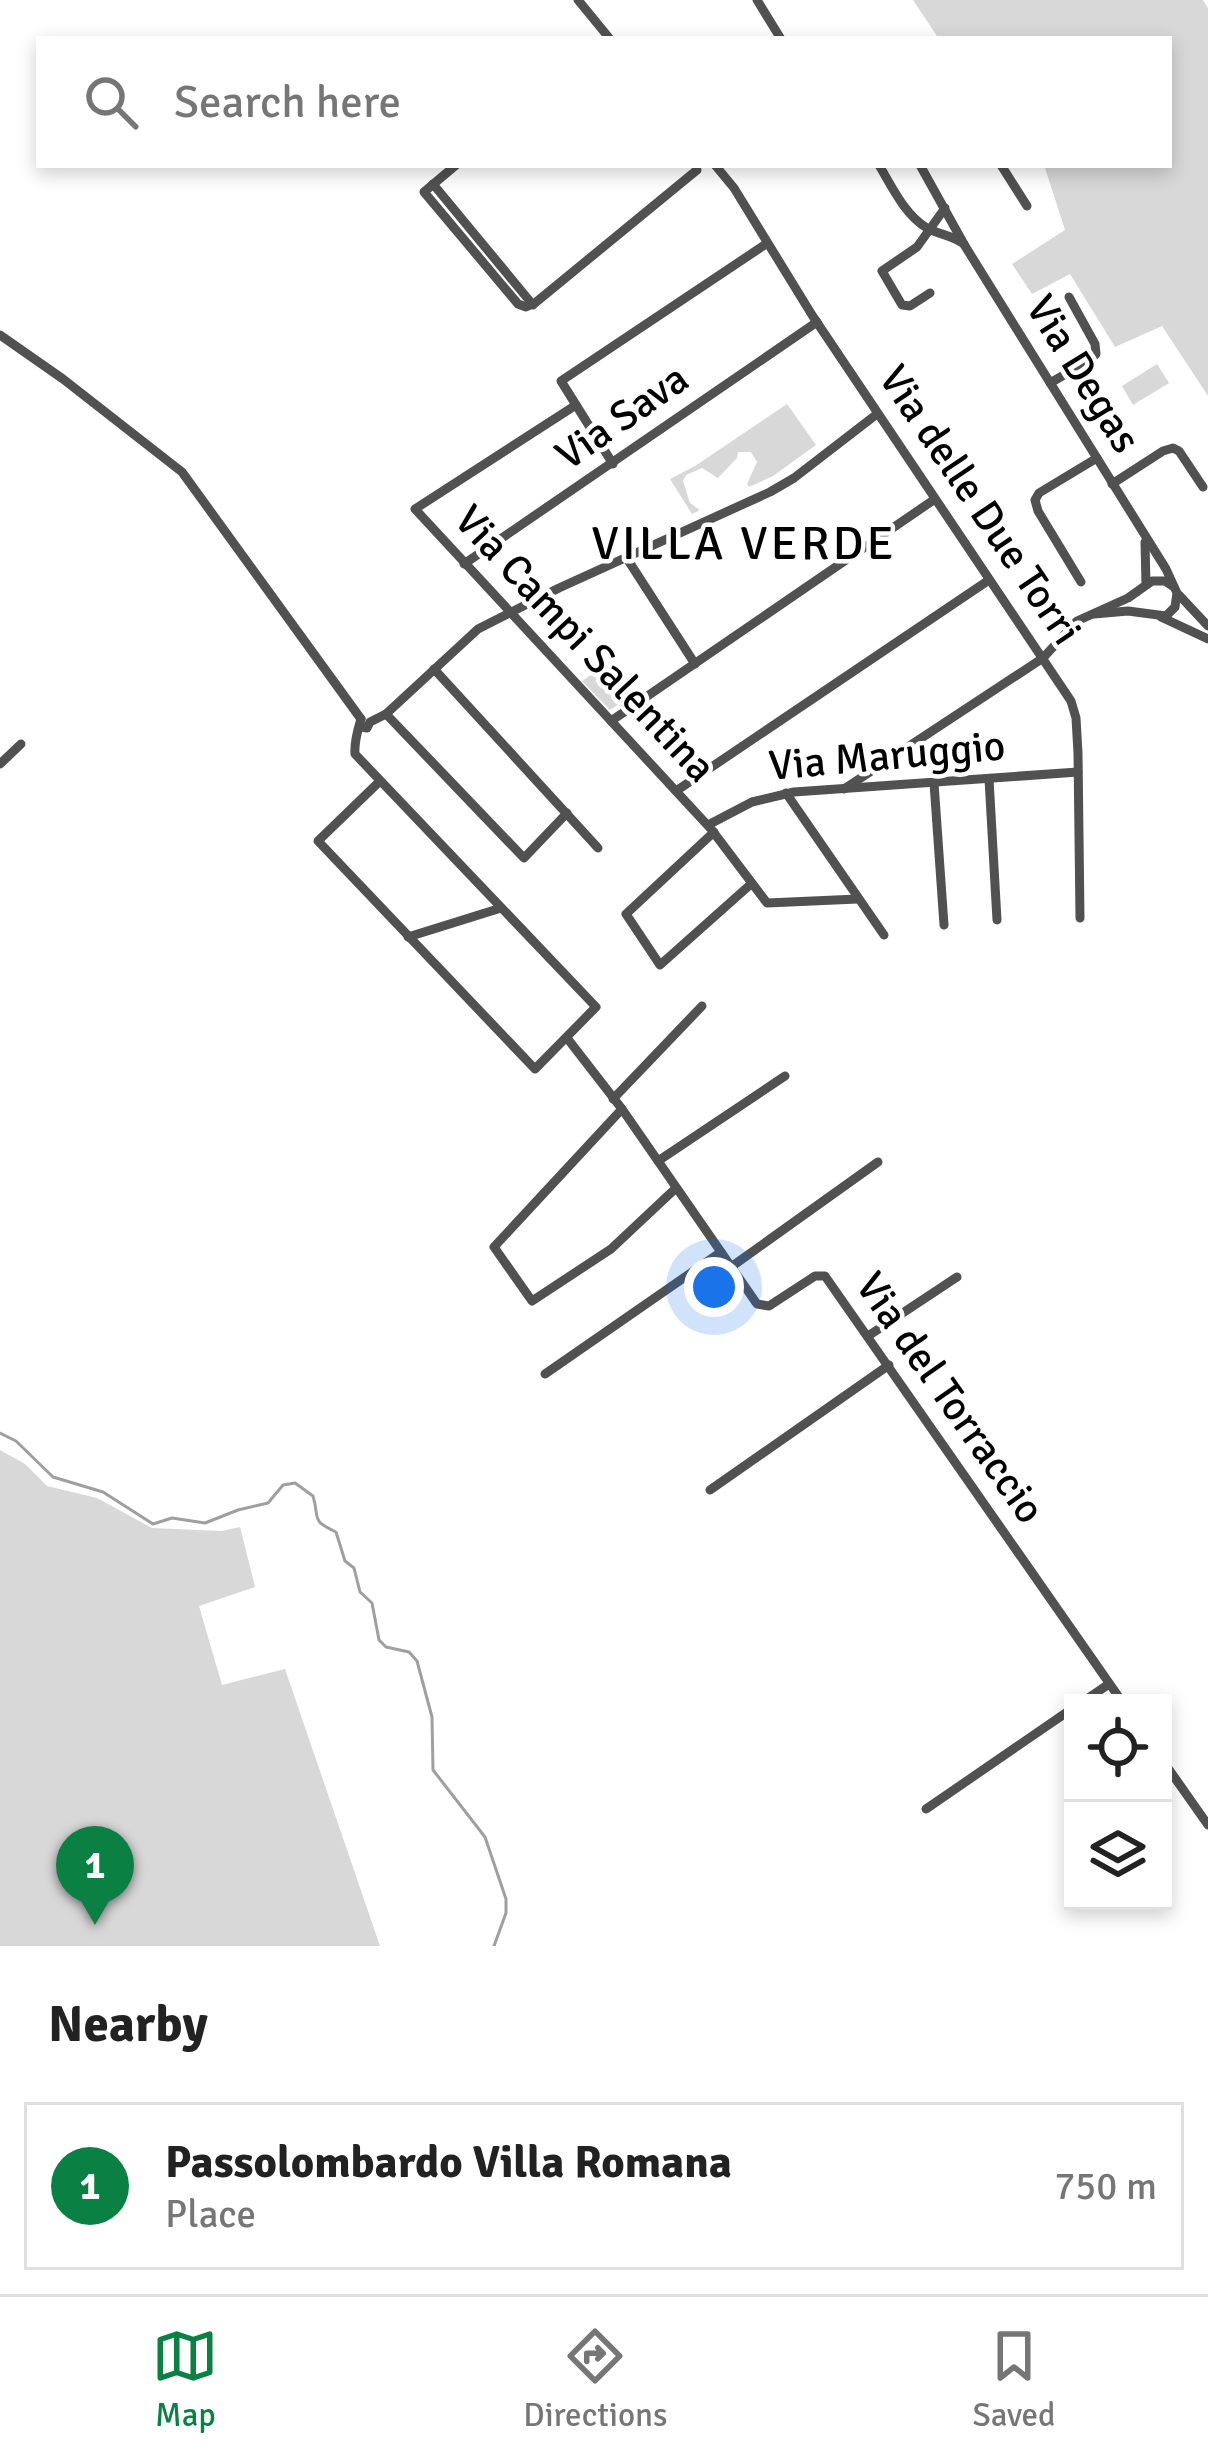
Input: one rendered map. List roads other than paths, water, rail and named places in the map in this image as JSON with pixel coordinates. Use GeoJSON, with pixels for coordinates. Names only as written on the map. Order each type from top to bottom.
{"type":"FeatureCollection","features":[{"type":"Feature","properties":{"kind":"street"},"geometry":{"type":"LineString","coordinates":[[578,0],[608,36]]}},
{"type":"Feature","properties":{"kind":"street"},"geometry":{"type":"LineString","coordinates":[[757,0],[779,36]]}},
{"type":"Feature","properties":{"kind":"street"},"geometry":{"type":"LineString","coordinates":[[452,168],[428,188],[518,304],[526,307],[697,170]]}},
{"type":"Feature","properties":{"kind":"street","name":"Via delle Due Torri"},"geometry":{"type":"LineString","coordinates":[[717,168],[1073,706],[1080,918]]}},
{"type":"Feature","properties":{"kind":"street"},"geometry":{"type":"LineString","coordinates":[[883,168],[905,207],[929,229],[965,246]]}},
{"type":"Feature","properties":{"kind":"street","name":"Via Degas"},"geometry":{"type":"LineString","coordinates":[[922,168],[1176,590],[1208,626]]}},
{"type":"Feature","properties":{"kind":"street"},"geometry":{"type":"LineString","coordinates":[[1003,168],[1027,206]]}},
{"type":"Feature","properties":{"kind":"street"},"geometry":{"type":"LineString","coordinates":[[930,293],[902,305],[882,273],[917,247],[945,208]]}},
{"type":"Feature","properties":{"kind":"street"},"geometry":{"type":"LineString","coordinates":[[613,464],[561,381],[766,244]]}},
{"type":"Feature","properties":{"kind":"street"},"geometry":{"type":"LineString","coordinates":[[1050,383],[1096,354],[1070,297]]}},
{"type":"Feature","properties":{"kind":"street","name":"Via Sava"},"geometry":{"type":"LineString","coordinates":[[464,564],[817,322]]}},
{"type":"Feature","properties":{"kind":"street"},"geometry":{"type":"LineString","coordinates":[[0,334],[182,472],[364,723]]}},
{"type":"Feature","properties":{"kind":"street","name":"Via Campi Salentina"},"geometry":{"type":"LineString","coordinates":[[576,405],[415,509],[711,829],[752,884]]}},
{"type":"Feature","properties":{"kind":"street"},"geometry":{"type":"LineString","coordinates":[[380,781],[318,841],[535,1069],[596,1007],[355,754],[356,737],[364,723],[386,714],[478,629],[770,492],[877,414]]}},
{"type":"Feature","properties":{"kind":"street"},"geometry":{"type":"LineString","coordinates":[[1112,484],[1173,448],[1202,487]]}},
{"type":"Feature","properties":{"kind":"street"},"geometry":{"type":"LineString","coordinates":[[1081,582],[1035,500],[1097,458]]}},
{"type":"Feature","properties":{"kind":"street"},"geometry":{"type":"LineString","coordinates":[[611,721],[935,500]]}},
{"type":"Feature","properties":{"kind":"street","name":"Via Degas"},"geometry":{"type":"LineString","coordinates":[[1144,537],[1144,588]]}},
{"type":"Feature","properties":{"kind":"street"},"geometry":{"type":"LineString","coordinates":[[626,557],[695,664]]}},
{"type":"Feature","properties":{"kind":"street"},"geometry":{"type":"LineString","coordinates":[[676,791],[989,580]]}},
{"type":"Feature","properties":{"kind":"street"},"geometry":{"type":"LineString","coordinates":[[844,789],[1043,658],[1072,625],[1161,580],[1176,590],[1178,602],[1173,611],[1157,616]]}},
{"type":"Feature","properties":{"kind":"street"},"geometry":{"type":"LineString","coordinates":[[1144,588],[1142,602],[1157,616]]}},
{"type":"Feature","properties":{"kind":"street"},"geometry":{"type":"LineString","coordinates":[[1094,614],[1128,611],[1157,616],[1208,639]]}},
{"type":"Feature","properties":{"kind":"street"},"geometry":{"type":"LineString","coordinates":[[434,669],[598,848]]}},
{"type":"Feature","properties":{"kind":"street"},"geometry":{"type":"LineString","coordinates":[[386,714],[524,858],[567,813]]}},
{"type":"Feature","properties":{"kind":"street"},"geometry":{"type":"LineString","coordinates":[[0,764],[21,744]]}},
{"type":"Feature","properties":{"kind":"street","name":"Via Maruggio"},"geometry":{"type":"LineString","coordinates":[[752,884],[659,964],[626,914],[738,807],[787,793],[1078,772]]}},
{"type":"Feature","properties":{"kind":"street"},"geometry":{"type":"LineString","coordinates":[[989,779],[997,920]]}},
{"type":"Feature","properties":{"kind":"street"},"geometry":{"type":"LineString","coordinates":[[934,783],[944,925]]}},
{"type":"Feature","properties":{"kind":"street"},"geometry":{"type":"LineString","coordinates":[[787,793],[884,935]]}},
{"type":"Feature","properties":{"kind":"street"},"geometry":{"type":"LineString","coordinates":[[752,884],[767,903],[858,899]]}},
{"type":"Feature","properties":{"kind":"street"},"geometry":{"type":"LineString","coordinates":[[408,937],[501,908]]}},
{"type":"Feature","properties":{"kind":"street"},"geometry":{"type":"LineString","coordinates":[[613,1099],[702,1006]]}},
{"type":"Feature","properties":{"kind":"street","name":"Via del Torraccio"},"geometry":{"type":"LineString","coordinates":[[567,1037],[757,1304],[766,1307],[814,1276],[825,1276],[1116,1694]]}},
{"type":"Feature","properties":{"kind":"street"},"geometry":{"type":"LineString","coordinates":[[658,1161],[785,1076]]}},
{"type":"Feature","properties":{"kind":"street"},"geometry":{"type":"LineString","coordinates":[[622,1109],[494,1247],[532,1301],[610,1249],[676,1188]]}},
{"type":"Feature","properties":{"kind":"street"},"geometry":{"type":"LineString","coordinates":[[731,1267],[878,1162]]}},
{"type":"Feature","properties":{"kind":"street"},"geometry":{"type":"LineString","coordinates":[[545,1374],[721,1252]]}},
{"type":"Feature","properties":{"kind":"street"},"geometry":{"type":"LineString","coordinates":[[868,1336],[957,1277]]}},
{"type":"Feature","properties":{"kind":"street"},"geometry":{"type":"LineString","coordinates":[[710,1490],[889,1365]]}},
{"type":"Feature","properties":{"kind":"street"},"geometry":{"type":"LineString","coordinates":[[1094,1694],[1109,1684]]}},
{"type":"Feature","properties":{"kind":"street"},"geometry":{"type":"LineString","coordinates":[[926,1809],[1064,1714]]}},
{"type":"Feature","properties":{"kind":"street"},"geometry":{"type":"LineString","coordinates":[[1172,1774],[1208,1825]]}},
{"type":"Feature","properties":{"kind":"waterway"},"geometry":{"type":"LineString","coordinates":[[0,1433],[16,1441],[53,1477],[103,1492],[153,1524],[172,1518],[205,1523],[268,1503],[283,1485],[295,1483],[313,1496],[317,1518],[336,1532],[360,1592],[372,1603],[379,1640],[386,1647],[409,1652],[417,1661],[432,1717],[433,1770],[485,1837],[506,1899],[494,1946]]}},
{"type":"Feature","properties":{"kind":"place","name":"Passolombardo Villa Romana"},"geometry":{"type":"Point","coordinates":[95,1925]}},
{"type":"Feature","properties":{"kind":"district","name":"VILLA VERDE"},"geometry":{"type":"Point","coordinates":[744,543]}}]}
